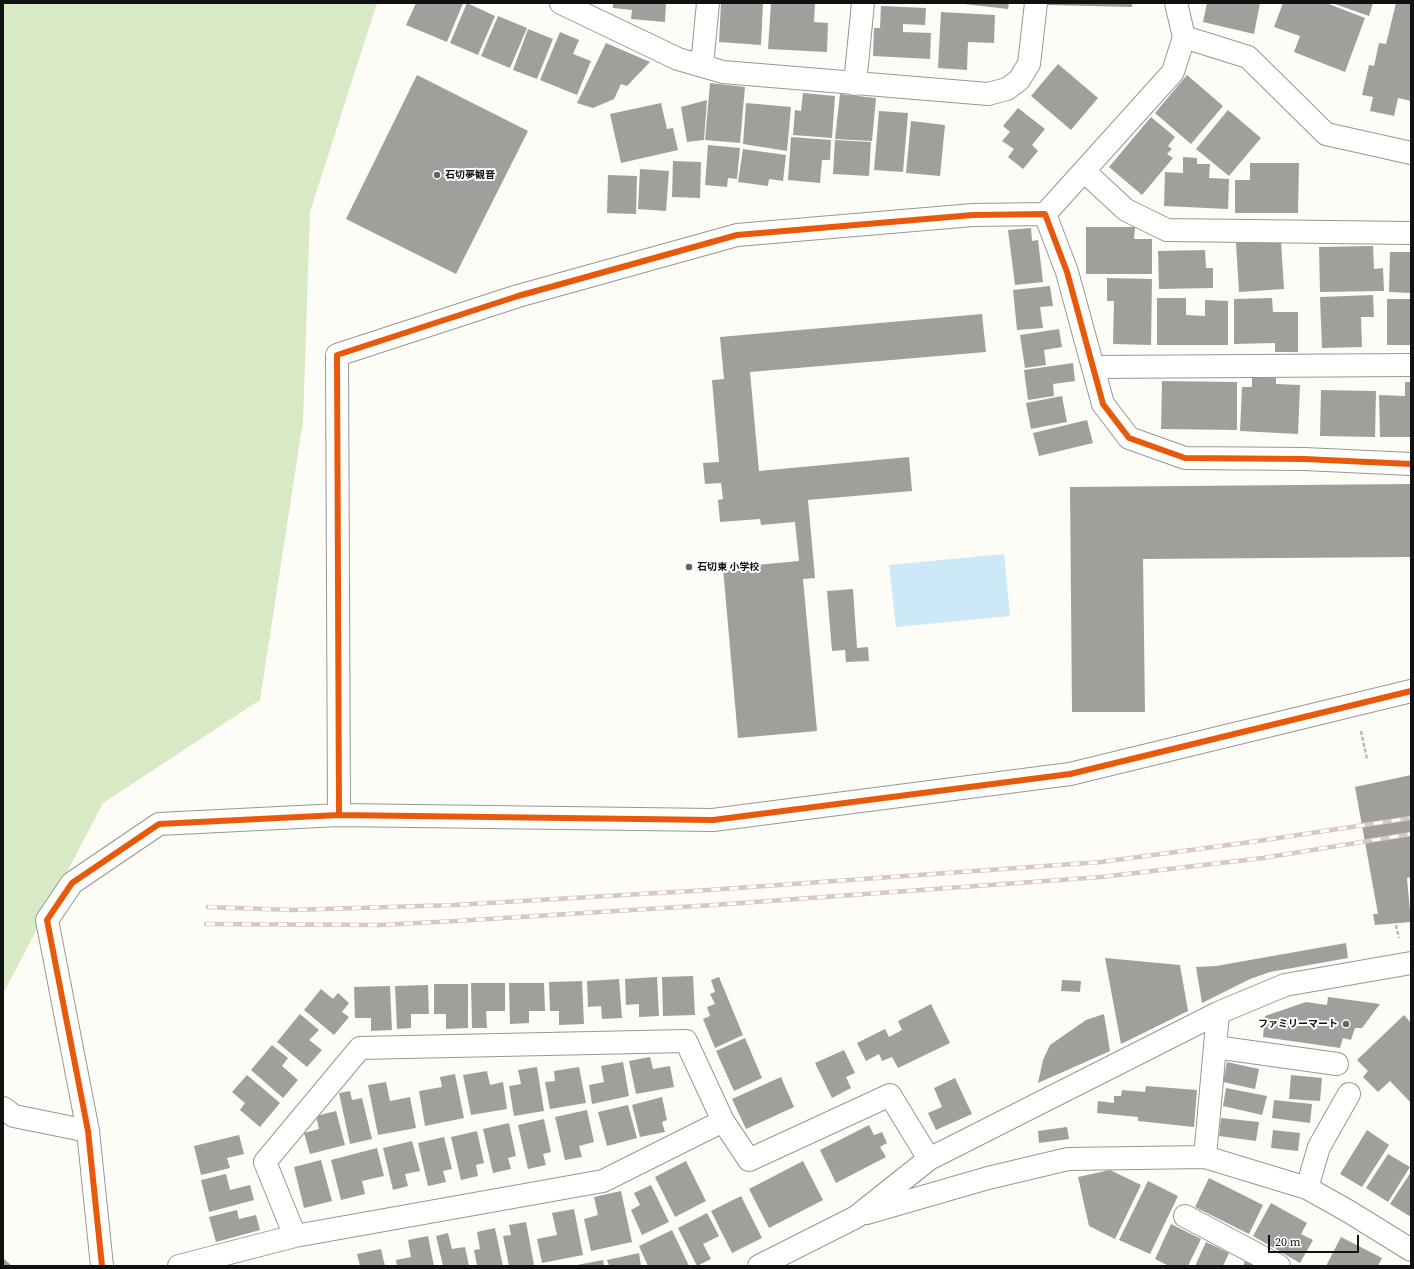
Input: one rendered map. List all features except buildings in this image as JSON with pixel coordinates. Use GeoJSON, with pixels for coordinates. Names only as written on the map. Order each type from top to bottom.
{"type":"FeatureCollection","features":[{"type":"Feature","properties":{"kind":"street"},"geometry":{"type":"LineString","coordinates":[[561,3],[678,59],[702,64],[723,72],[988,94],[1007,89],[1019,80],[1030,64],[1036,3]]}},
{"type":"Feature","properties":{"kind":"street"},"geometry":{"type":"LineString","coordinates":[[702,64],[708,3]]}},
{"type":"Feature","properties":{"kind":"street"},"geometry":{"type":"LineString","coordinates":[[855,84],[863,3]]}},
{"type":"Feature","properties":{"kind":"street"},"geometry":{"type":"LineString","coordinates":[[339,815],[337,355],[518,296],[737,235],[973,215],[1045,214],[1173,72],[1184,37],[1176,3]]}},
{"type":"Feature","properties":{"kind":"street"},"geometry":{"type":"LineString","coordinates":[[1184,37],[1248,57],[1326,134],[1411,153]]}},
{"type":"Feature","properties":{"kind":"street"},"geometry":{"type":"LineString","coordinates":[[1084,171],[1126,210],[1167,230],[1411,233]]}},
{"type":"Feature","properties":{"kind":"street"},"geometry":{"type":"LineString","coordinates":[[1045,214],[1067,272],[1103,404],[1129,438],[1185,458],[1304,459],[1411,464]]}},
{"type":"Feature","properties":{"kind":"street"},"geometry":{"type":"LineString","coordinates":[[1093,367],[1411,365]]}},
{"type":"Feature","properties":{"kind":"street"},"geometry":{"type":"LineString","coordinates":[[102,1266],[88,1131],[47,920],[72,883],[159,824],[339,815],[713,820],[1070,774],[1411,691]]}},
{"type":"Feature","properties":{"kind":"street"},"geometry":{"type":"LineString","coordinates":[[856,1217],[929,1159],[1218,1013],[1285,985],[1411,963]]}},
{"type":"Feature","properties":{"kind":"street"},"geometry":{"type":"LineString","coordinates":[[1205,1158],[1218,1013]]}},
{"type":"Feature","properties":{"kind":"street"},"geometry":{"type":"LineString","coordinates":[[295,1236],[265,1162],[360,1048],[686,1041],[723,1121],[749,1160],[890,1095],[929,1159]]}},
{"type":"Feature","properties":{"kind":"street"},"geometry":{"type":"LineString","coordinates":[[1215,1047],[1337,1064]]}},
{"type":"Feature","properties":{"kind":"street"},"geometry":{"type":"LineString","coordinates":[[1307,1188],[1319,1147],[1349,1094]]}},
{"type":"Feature","properties":{"kind":"street"},"geometry":{"type":"LineString","coordinates":[[3,1108],[14,1116],[88,1131]]}},
{"type":"Feature","properties":{"kind":"street"},"geometry":{"type":"LineString","coordinates":[[179,1266],[295,1236],[603,1181],[723,1121]]}},
{"type":"Feature","properties":{"kind":"street"},"geometry":{"type":"LineString","coordinates":[[759,1266],[856,1217],[988,1178],[1068,1159],[1205,1158],[1307,1188],[1348,1211],[1411,1250]]}},
{"type":"Feature","properties":{"kind":"street"},"geometry":{"type":"LineString","coordinates":[[1185,1216],[1279,1266]]}},
{"type":"Feature","properties":{"kind":"green space"},"geometry":{"type":"Polygon","coordinates":[[[3,3],[377,3],[310,212],[303,421],[260,700],[103,803],[3,994],[3,3]]]}},
{"type":"Feature","properties":{"kind":"water"},"geometry":{"type":"Polygon","coordinates":[[[1004,554],[1010,616],[896,627],[889,565],[1004,554]]]}},
{"type":"Feature","properties":{"kind":"railway"},"geometry":{"type":"LineString","coordinates":[[208,907],[292,910],[454,905],[709,890],[1101,862],[1258,841],[1411,818]]}},
{"type":"Feature","properties":{"kind":"railway"},"geometry":{"type":"LineString","coordinates":[[206,924],[379,925],[456,921],[713,905],[1101,877],[1263,858],[1411,834]]}},
{"type":"Feature","properties":{"kind":"cycle path"},"geometry":{"type":"LineString","coordinates":[[339,815],[337,355],[518,296],[737,235],[973,215],[1045,214],[1067,272],[1103,404],[1129,438],[1185,458],[1304,459],[1411,464]]}},
{"type":"Feature","properties":{"kind":"cycle path"},"geometry":{"type":"LineString","coordinates":[[102,1266],[88,1131],[47,920],[72,883],[159,824],[339,815],[713,820],[1070,774],[1411,691]]}},
{"type":"Feature","properties":{"kind":"place","name":"石切夢観音"},"geometry":{"type":"Point","coordinates":[437,175]}},
{"type":"Feature","properties":{"kind":"place","name":"石切東 小学校"},"geometry":{"type":"Point","coordinates":[689,567]}},
{"type":"Feature","properties":{"kind":"place","name":"ファミリーマート"},"geometry":{"type":"Point","coordinates":[1346,1024]}}]}
